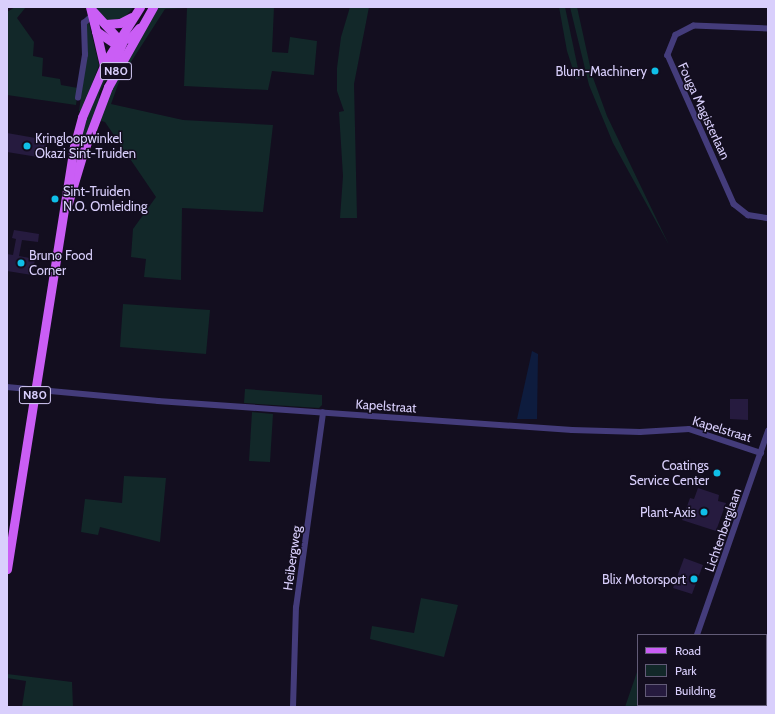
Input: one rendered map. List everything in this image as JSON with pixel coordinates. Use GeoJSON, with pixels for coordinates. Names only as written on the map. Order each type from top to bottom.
{"type":"FeatureCollection","features":[{"type":"Feature","properties":{"kind":"main road","name":"N80"},"geometry":{"type":"LineString","coordinates":[[7,569],[74,147],[82,117],[104,66],[140,7]]}},
{"type":"Feature","properties":{"kind":"main road","name":"N80"},"geometry":{"type":"LineString","coordinates":[[63,220],[83,153],[108,86],[134,44],[152,7]]}},
{"type":"Feature","properties":{"kind":"main road"},"geometry":{"type":"LineString","coordinates":[[108,86],[119,42],[137,30],[152,7]]}},
{"type":"Feature","properties":{"kind":"main road"},"geometry":{"type":"LineString","coordinates":[[91,11],[105,24],[119,42]]}},
{"type":"Feature","properties":{"kind":"main road"},"geometry":{"type":"LineString","coordinates":[[91,11],[104,66]]}},
{"type":"Feature","properties":{"kind":"main road"},"geometry":{"type":"LineString","coordinates":[[105,24],[120,23],[134,16]]}},
{"type":"Feature","properties":{"kind":"main road"},"geometry":{"type":"LineString","coordinates":[[96,31],[119,42]]}},
{"type":"Feature","properties":{"kind":"street"},"geometry":{"type":"LineString","coordinates":[[78,98],[85,55],[84,23],[91,11]]}},
{"type":"Feature","properties":{"kind":"street","name":"Fouga Magisterlaan"},"geometry":{"type":"LineString","coordinates":[[768,29],[694,26],[676,35],[668,55],[737,208],[748,215],[768,218]]}},
{"type":"Feature","properties":{"kind":"street","name":"Kapelstraat"},"geometry":{"type":"LineString","coordinates":[[7,387],[35,391],[608,432],[689,429],[761,453]]}},
{"type":"Feature","properties":{"kind":"street","name":"Heibergweg"},"geometry":{"type":"LineString","coordinates":[[292,707],[296,608],[323,412]]}},
{"type":"Feature","properties":{"kind":"street","name":"Lichtenberglaan"},"geometry":{"type":"LineString","coordinates":[[698,634],[768,431]]}},
{"type":"Feature","properties":{"kind":"green space"},"geometry":{"type":"Polygon","coordinates":[[[15,7],[26,7],[17,18],[34,42],[33,56],[43,58],[42,76],[60,79],[61,85],[78,88],[76,105],[7,95],[7,12],[15,7]]]}},
{"type":"Feature","properties":{"kind":"green space"},"geometry":{"type":"Polygon","coordinates":[[[94,7],[134,7],[122,20],[107,21],[94,7]]]}},
{"type":"Feature","properties":{"kind":"green space"},"geometry":{"type":"Polygon","coordinates":[[[158,7],[274,7],[272,52],[288,53],[290,37],[317,41],[314,75],[272,71],[268,90],[184,86],[187,8],[165,9],[120,79],[111,104],[183,120],[273,125],[263,212],[182,208],[181,280],[144,277],[146,259],[131,257],[133,229],[156,197],[105,122],[99,120],[118,74],[158,7]]]}},
{"type":"Feature","properties":{"kind":"green space"},"geometry":{"type":"Polygon","coordinates":[[[350,7],[369,7],[354,84],[357,218],[340,218],[343,176],[339,112],[344,111],[337,91],[337,68],[341,37],[350,7]]]}},
{"type":"Feature","properties":{"kind":"green space"},"geometry":{"type":"Polygon","coordinates":[[[559,7],[565,7],[580,78],[576,79],[567,51],[559,7]]]}},
{"type":"Feature","properties":{"kind":"green space"},"geometry":{"type":"Polygon","coordinates":[[[570,7],[577,7],[592,75],[607,116],[669,245],[613,143],[589,85],[570,7]]]}},
{"type":"Feature","properties":{"kind":"green space"},"geometry":{"type":"Polygon","coordinates":[[[89,23],[99,65],[82,111],[79,111],[87,54],[86,24],[89,23]]]}},
{"type":"Feature","properties":{"kind":"green space"},"geometry":{"type":"Polygon","coordinates":[[[115,49],[117,55],[99,94],[99,102],[82,147],[76,145],[84,119],[115,49]]]}},
{"type":"Feature","properties":{"kind":"green space"},"geometry":{"type":"Polygon","coordinates":[[[123,304],[210,310],[206,354],[120,347],[123,304]]]}},
{"type":"Feature","properties":{"kind":"green space"},"geometry":{"type":"Polygon","coordinates":[[[245,389],[322,395],[322,405],[319,408],[244,403],[245,389]]]}},
{"type":"Feature","properties":{"kind":"green space"},"geometry":{"type":"Polygon","coordinates":[[[252,412],[273,414],[270,462],[249,461],[252,412]]]}},
{"type":"Feature","properties":{"kind":"green space"},"geometry":{"type":"Polygon","coordinates":[[[124,476],[166,478],[160,542],[100,527],[98,535],[81,532],[85,499],[122,503],[124,476]]]}},
{"type":"Feature","properties":{"kind":"green space"},"geometry":{"type":"Polygon","coordinates":[[[421,598],[458,605],[444,657],[370,639],[372,626],[414,633],[421,598]]]}},
{"type":"Feature","properties":{"kind":"green space"},"geometry":{"type":"Polygon","coordinates":[[[637,672],[637,706],[665,707],[625,707],[637,672]]]}},
{"type":"Feature","properties":{"kind":"green space"},"geometry":{"type":"Polygon","coordinates":[[[7,674],[72,682],[73,707],[22,707],[26,681],[7,678],[7,674]]]}},
{"type":"Feature","properties":{"kind":"water"},"geometry":{"type":"Polygon","coordinates":[[[532,351],[538,354],[537,419],[517,419],[532,351]]]}},
{"type":"Feature","properties":{"kind":"building","name":"Kringloopwinkel Okazi Sint-Truiden"},"geometry":{"type":"Polygon","coordinates":[[[7,133],[47,140],[44,158],[7,152],[7,133]]]}},
{"type":"Feature","properties":{"kind":"building"},"geometry":{"type":"Polygon","coordinates":[[[14,230],[39,234],[38,242],[22,240],[19,256],[35,259],[32,275],[7,271],[7,254],[13,255],[16,239],[12,238],[14,230]]]}},
{"type":"Feature","properties":{"kind":"building"},"geometry":{"type":"Polygon","coordinates":[[[730,399],[748,399],[748,420],[730,419],[730,399]]]}},
{"type":"Feature","properties":{"kind":"building","name":"Plant-Axis"},"geometry":{"type":"Polygon","coordinates":[[[698,488],[719,495],[718,501],[726,503],[716,531],[682,520],[690,498],[694,499],[698,488]]]}},
{"type":"Feature","properties":{"kind":"building"},"geometry":{"type":"Polygon","coordinates":[[[684,558],[703,565],[692,594],[673,588],[684,558]]]}},
{"type":"Feature","properties":{"kind":"place","name":"Blum-Machinery"},"geometry":{"type":"Point","coordinates":[655,71]}},
{"type":"Feature","properties":{"kind":"place","name":"Kringloopwinkel Okazi Sint-Truiden"},"geometry":{"type":"Point","coordinates":[27,146]}},
{"type":"Feature","properties":{"kind":"place","name":"Sint-Truiden N.O. Omleiding"},"geometry":{"type":"Point","coordinates":[55,199]}},
{"type":"Feature","properties":{"kind":"place","name":"Bruno Food Corner"},"geometry":{"type":"Point","coordinates":[21,263]}},
{"type":"Feature","properties":{"kind":"place","name":"Coatings Service Center"},"geometry":{"type":"Point","coordinates":[717,473]}},
{"type":"Feature","properties":{"kind":"place","name":"Plant-Axis"},"geometry":{"type":"Point","coordinates":[704,512]}},
{"type":"Feature","properties":{"kind":"place","name":"Blix Motorsport"},"geometry":{"type":"Point","coordinates":[694,579]}}]}
